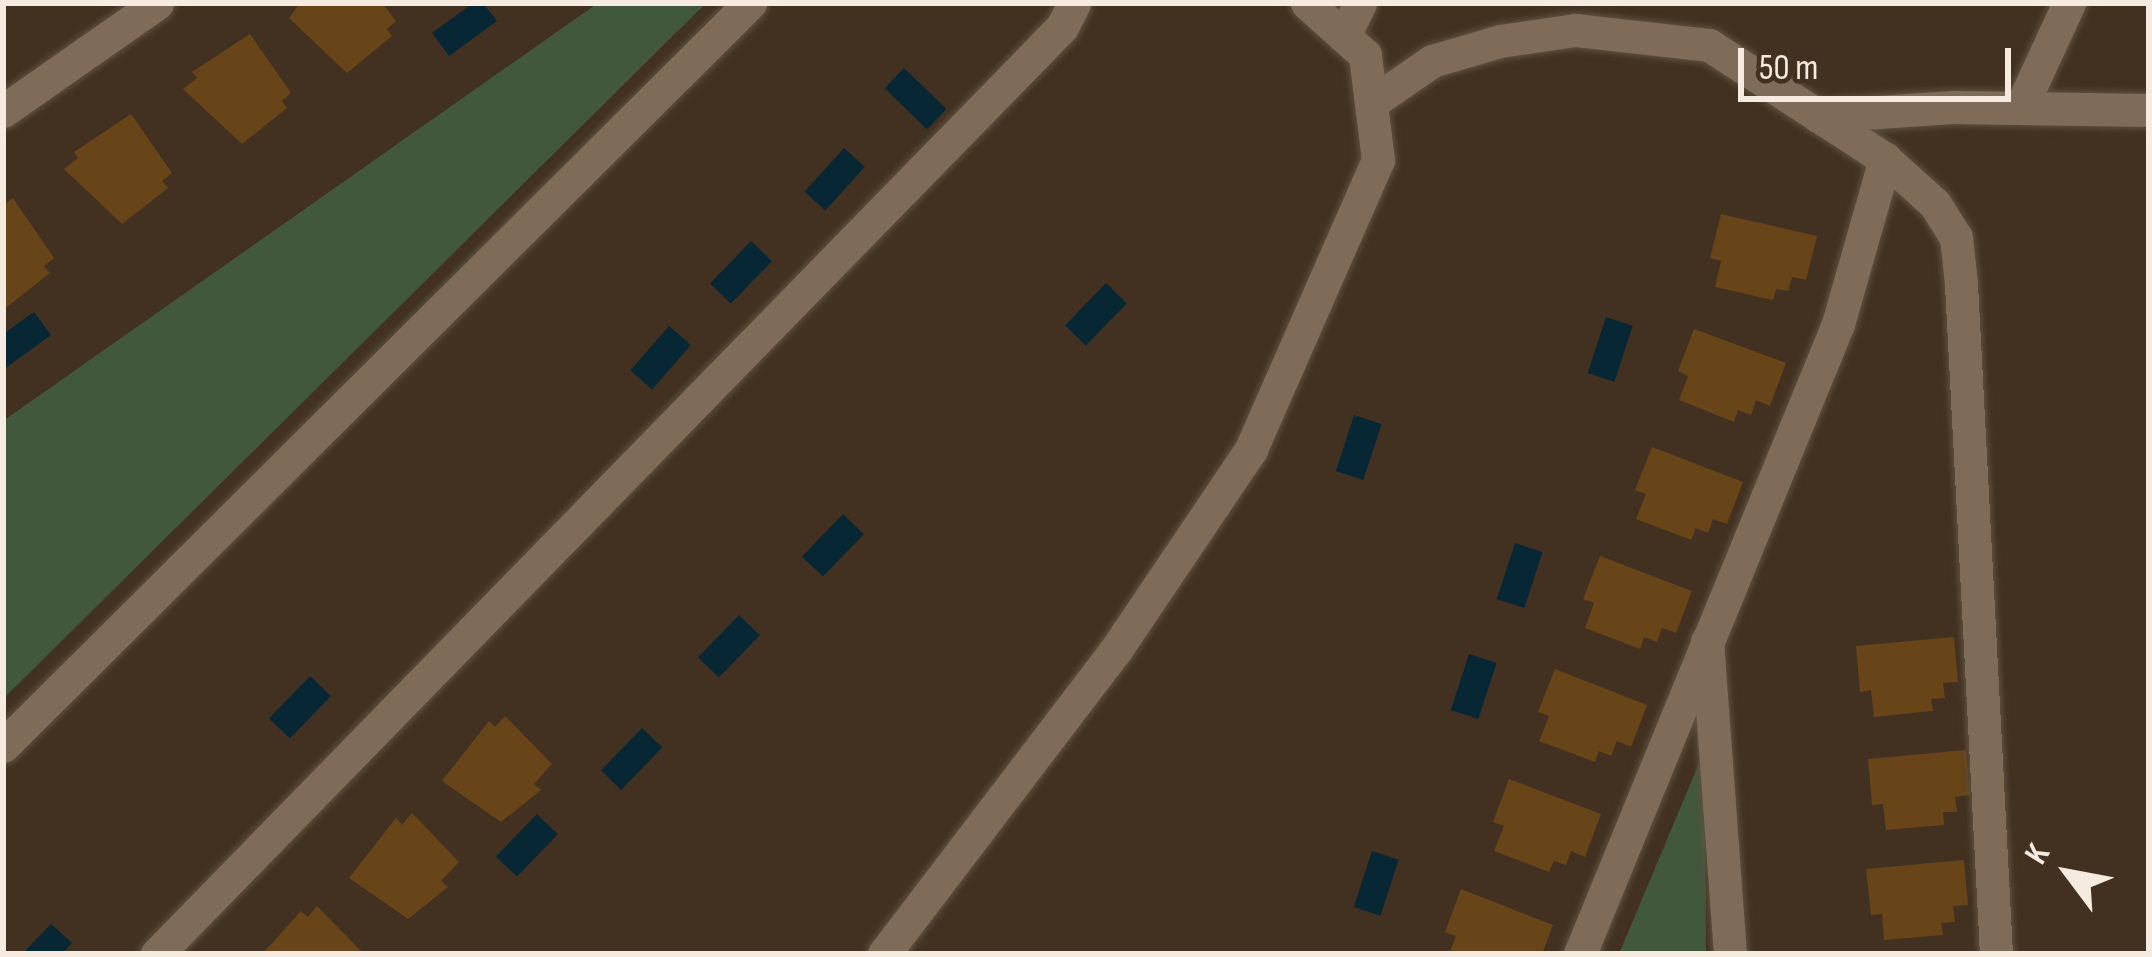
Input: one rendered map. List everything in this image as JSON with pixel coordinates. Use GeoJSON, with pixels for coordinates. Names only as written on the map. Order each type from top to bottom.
{"type":"FeatureCollection","features":[{"type":"Feature","properties":{"kind":"street"},"geometry":{"type":"LineString","coordinates":[[3,111],[158,3]]}},
{"type":"Feature","properties":{"kind":"street"},"geometry":{"type":"LineString","coordinates":[[3,746],[750,3]]}},
{"type":"Feature","properties":{"kind":"street"},"geometry":{"type":"LineString","coordinates":[[157,954],[1062,27],[1074,3]]}},
{"type":"Feature","properties":{"kind":"street"},"geometry":{"type":"LineString","coordinates":[[884,954],[1115,651],[1251,449],[1378,160],[1365,55],[1307,3]]}},
{"type":"Feature","properties":{"kind":"street"},"geometry":{"type":"LineString","coordinates":[[1345,36],[1360,3]]}},
{"type":"Feature","properties":{"kind":"street"},"geometry":{"type":"LineString","coordinates":[[2021,107],[2069,3]]}},
{"type":"Feature","properties":{"kind":"street"},"geometry":{"type":"LineString","coordinates":[[1371,103],[1432,61],[1575,30],[1709,45],[1885,159],[1935,204],[1955,237],[1996,954]]}},
{"type":"Feature","properties":{"kind":"street"},"geometry":{"type":"LineString","coordinates":[[1818,116],[2021,107],[2149,110]]}},
{"type":"Feature","properties":{"kind":"street"},"geometry":{"type":"LineString","coordinates":[[1580,954],[1706,634],[1838,324],[1885,159]]}},
{"type":"Feature","properties":{"kind":"street"},"geometry":{"type":"LineString","coordinates":[[1706,634],[1730,954]]}},
{"type":"Feature","properties":{"kind":"green space"},"geometry":{"type":"Polygon","coordinates":[[[598,3],[706,3],[3,699],[3,421],[598,3]]]}},
{"type":"Feature","properties":{"kind":"green space"},"geometry":{"type":"Polygon","coordinates":[[[1705,749],[1706,954],[1619,954],[1705,749]]]}},
{"type":"Feature","properties":{"kind":"water"},"geometry":{"type":"Polygon","coordinates":[[[473,3],[483,3],[497,21],[449,56],[432,33],[473,3]]]}},
{"type":"Feature","properties":{"kind":"water"},"geometry":{"type":"Polygon","coordinates":[[[904,68],[946,109],[927,129],[885,88],[904,68]]]}},
{"type":"Feature","properties":{"kind":"water"},"geometry":{"type":"Polygon","coordinates":[[[844,148],[865,167],[825,211],[805,192],[844,148]]]}},
{"type":"Feature","properties":{"kind":"water"},"geometry":{"type":"Polygon","coordinates":[[[751,241],[772,261],[731,304],[710,283],[751,241]]]}},
{"type":"Feature","properties":{"kind":"water"},"geometry":{"type":"Polygon","coordinates":[[[1106,283],[1127,303],[1086,346],[1065,325],[1106,283]]]}},
{"type":"Feature","properties":{"kind":"water"},"geometry":{"type":"Polygon","coordinates":[[[34,312],[51,335],[3,370],[3,334],[34,312]]]}},
{"type":"Feature","properties":{"kind":"water"},"geometry":{"type":"Polygon","coordinates":[[[1606,317],[1633,326],[1614,382],[1588,373],[1606,317]]]}},
{"type":"Feature","properties":{"kind":"water"},"geometry":{"type":"Polygon","coordinates":[[[669,326],[691,345],[652,390],[630,371],[669,326]]]}},
{"type":"Feature","properties":{"kind":"water"},"geometry":{"type":"Polygon","coordinates":[[[1354,415],[1382,424],[1363,480],[1336,471],[1354,415]]]}},
{"type":"Feature","properties":{"kind":"water"},"geometry":{"type":"Polygon","coordinates":[[[843,514],[864,534],[823,577],[802,556],[843,514]]]}},
{"type":"Feature","properties":{"kind":"water"},"geometry":{"type":"Polygon","coordinates":[[[1515,543],[1543,552],[1524,608],[1497,599],[1515,543]]]}},
{"type":"Feature","properties":{"kind":"water"},"geometry":{"type":"Polygon","coordinates":[[[739,615],[760,635],[719,678],[698,657],[739,615]]]}},
{"type":"Feature","properties":{"kind":"water"},"geometry":{"type":"Polygon","coordinates":[[[1469,654],[1497,663],[1478,719],[1451,710],[1469,654]]]}},
{"type":"Feature","properties":{"kind":"water"},"geometry":{"type":"Polygon","coordinates":[[[310,676],[331,696],[290,739],[269,718],[310,676]]]}},
{"type":"Feature","properties":{"kind":"water"},"geometry":{"type":"Polygon","coordinates":[[[642,728],[662,747],[621,790],[601,770],[642,728]]]}},
{"type":"Feature","properties":{"kind":"water"},"geometry":{"type":"Polygon","coordinates":[[[537,814],[558,834],[517,877],[496,856],[537,814]]]}},
{"type":"Feature","properties":{"kind":"water"},"geometry":{"type":"Polygon","coordinates":[[[1372,851],[1399,860],[1380,916],[1354,907],[1372,851]]]}},
{"type":"Feature","properties":{"kind":"water"},"geometry":{"type":"Polygon","coordinates":[[[51,924],[72,943],[62,954],[22,954],[51,924]]]}},
{"type":"Feature","properties":{"kind":"building"},"geometry":{"type":"Polygon","coordinates":[[[300,3],[382,3],[396,21],[387,29],[392,36],[347,73],[289,18],[300,3]]]}},
{"type":"Feature","properties":{"kind":"building"},"geometry":{"type":"Polygon","coordinates":[[[250,34],[291,93],[282,101],[287,108],[242,144],[183,89],[197,78],[192,72],[250,34]]]}},
{"type":"Feature","properties":{"kind":"building"},"geometry":{"type":"Polygon","coordinates":[[[131,114],[172,173],[162,181],[168,188],[122,224],[64,169],[78,158],[74,152],[131,114]]]}},
{"type":"Feature","properties":{"kind":"building"},"geometry":{"type":"Polygon","coordinates":[[[13,198],[54,258],[44,266],[50,273],[3,310],[3,206],[13,198]]]}},
{"type":"Feature","properties":{"kind":"building"},"geometry":{"type":"Polygon","coordinates":[[[1721,214],[1817,236],[1806,280],[1792,277],[1788,291],[1776,289],[1773,300],[1715,287],[1721,261],[1710,258],[1721,214]]]}},
{"type":"Feature","properties":{"kind":"building"},"geometry":{"type":"Polygon","coordinates":[[[1694,329],[1786,363],[1770,406],[1756,400],[1751,415],[1738,410],[1734,422],[1679,400],[1688,376],[1678,371],[1694,329]]]}},
{"type":"Feature","properties":{"kind":"building"},"geometry":{"type":"Polygon","coordinates":[[[1652,447],[1743,482],[1727,524],[1713,519],[1708,533],[1696,528],[1691,540],[1636,519],[1646,494],[1635,490],[1652,447]]]}},
{"type":"Feature","properties":{"kind":"building"},"geometry":{"type":"Polygon","coordinates":[[[1600,556],[1692,591],[1676,633],[1662,628],[1657,642],[1644,637],[1640,649],[1585,628],[1594,603],[1583,599],[1600,556]]]}},
{"type":"Feature","properties":{"kind":"building"},"geometry":{"type":"Polygon","coordinates":[[[1954,637],[1958,682],[1943,683],[1945,698],[1931,699],[1933,711],[1874,717],[1871,690],[1860,692],[1856,646],[1954,637]]]}},
{"type":"Feature","properties":{"kind":"building"},"geometry":{"type":"Polygon","coordinates":[[[1555,669],[1647,705],[1631,747],[1617,741],[1611,756],[1599,751],[1595,762],[1539,741],[1549,716],[1538,712],[1555,669]]]}},
{"type":"Feature","properties":{"kind":"building"},"geometry":{"type":"Polygon","coordinates":[[[505,716],[552,764],[534,784],[541,790],[501,822],[442,781],[489,721],[495,727],[505,716]]]}},
{"type":"Feature","properties":{"kind":"building"},"geometry":{"type":"Polygon","coordinates":[[[1966,750],[1970,795],[1955,797],[1957,812],[1943,812],[1944,825],[1886,830],[1883,804],[1872,805],[1868,759],[1966,750]]]}},
{"type":"Feature","properties":{"kind":"building"},"geometry":{"type":"Polygon","coordinates":[[[1509,779],[1601,814],[1585,857],[1571,851],[1566,865],[1554,861],[1549,872],[1494,851],[1504,826],[1493,822],[1509,779]]]}},
{"type":"Feature","properties":{"kind":"building"},"geometry":{"type":"Polygon","coordinates":[[[412,813],[459,862],[441,881],[448,887],[408,919],[349,878],[396,818],[402,825],[412,813]]]}},
{"type":"Feature","properties":{"kind":"building"},"geometry":{"type":"Polygon","coordinates":[[[1964,860],[1968,905],[1953,906],[1955,922],[1941,923],[1943,935],[1884,940],[1882,914],[1871,915],[1866,869],[1964,860]]]}},
{"type":"Feature","properties":{"kind":"building"},"geometry":{"type":"Polygon","coordinates":[[[1461,889],[1553,925],[1542,954],[1449,954],[1456,936],[1445,932],[1461,889]]]}},
{"type":"Feature","properties":{"kind":"building"},"geometry":{"type":"Polygon","coordinates":[[[317,906],[364,954],[264,952],[301,911],[308,917],[317,906]]]}}]}
